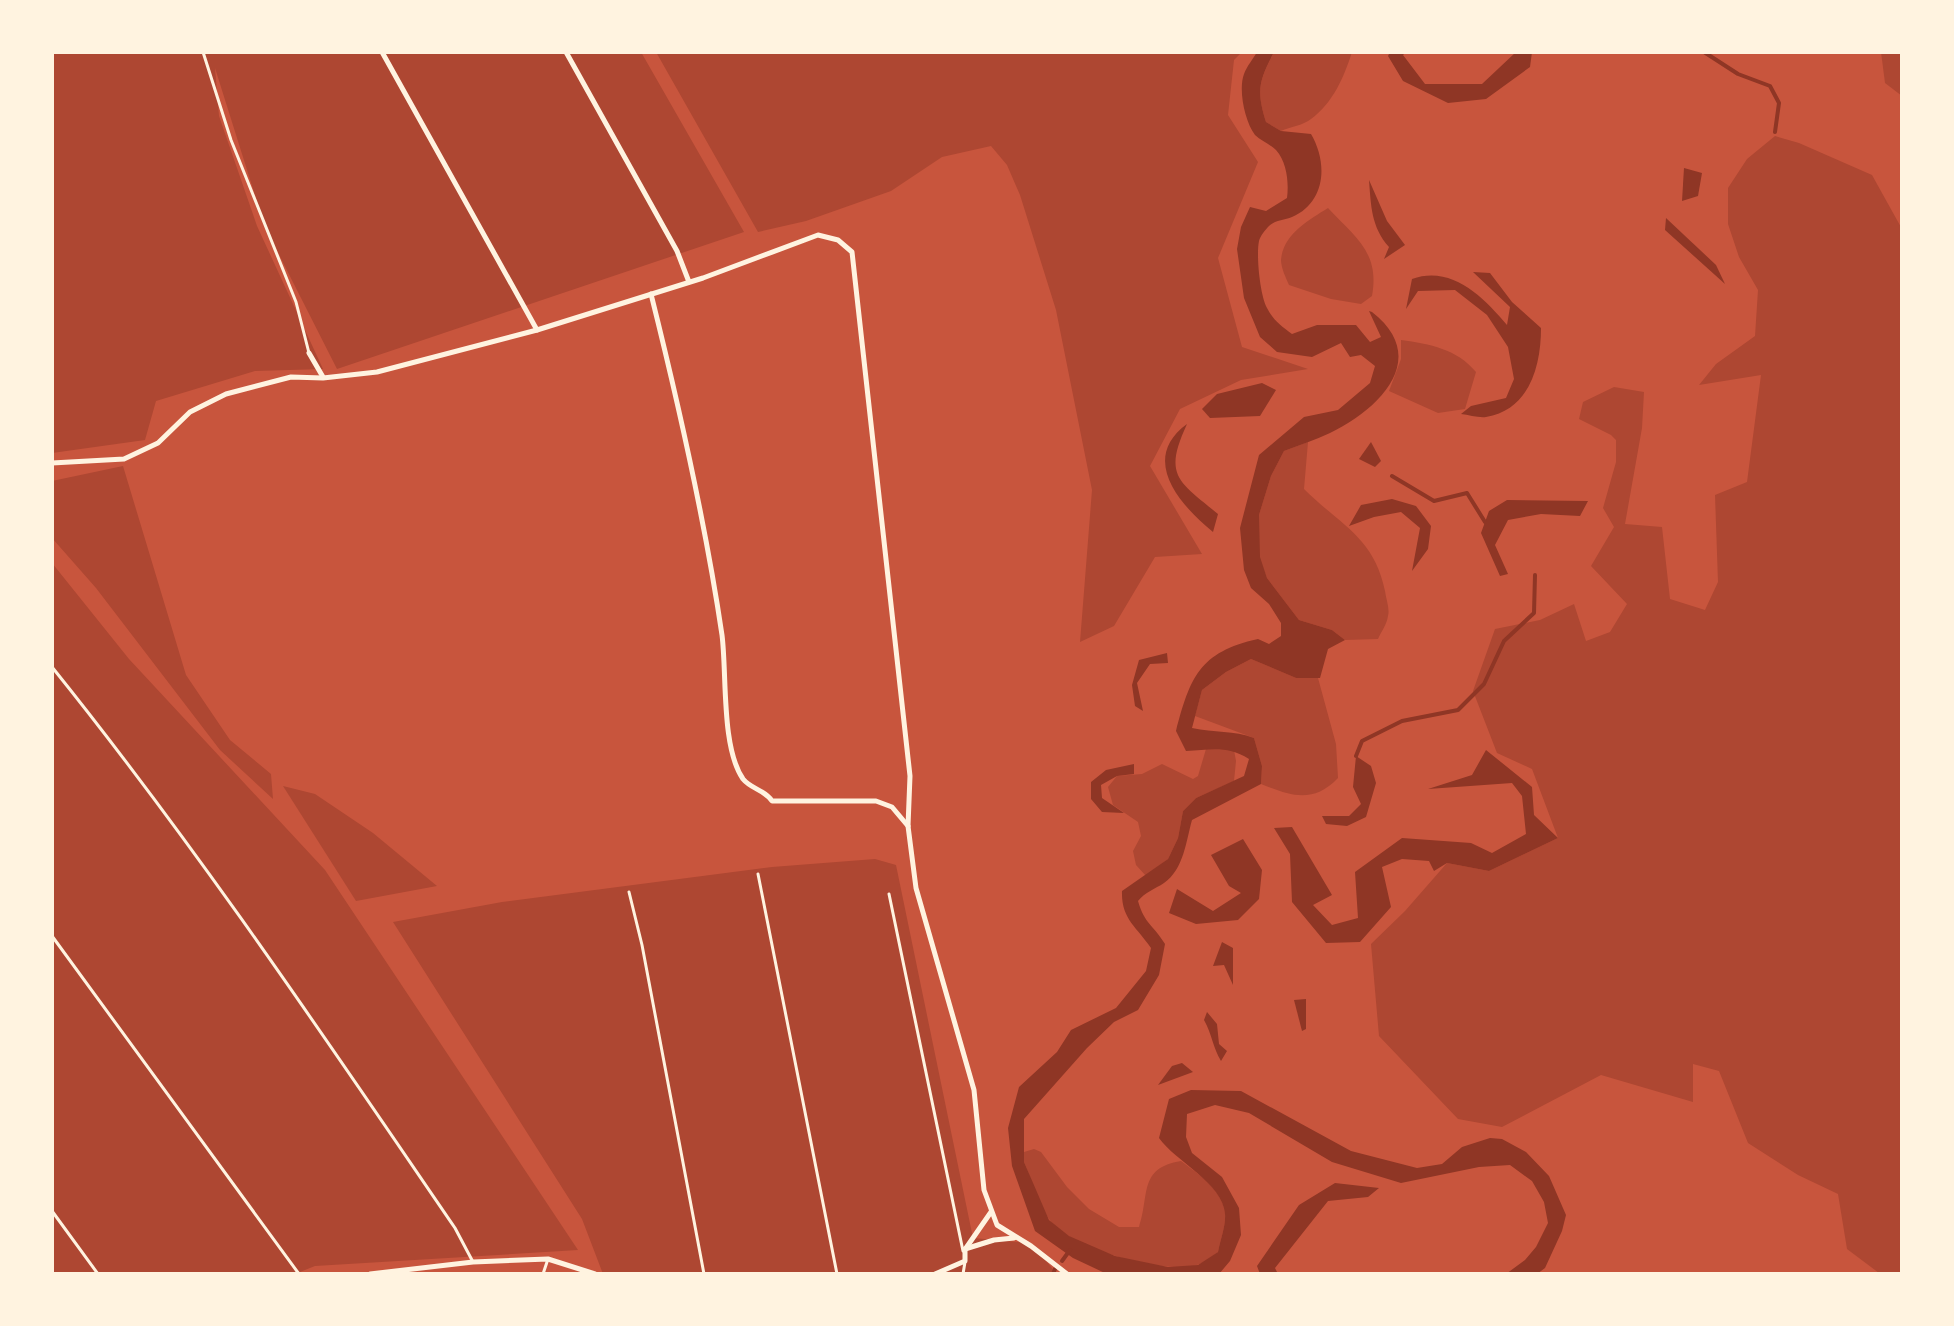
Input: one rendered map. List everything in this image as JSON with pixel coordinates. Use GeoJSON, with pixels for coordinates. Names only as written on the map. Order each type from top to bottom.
{"type":"FeatureCollection","features":[{"type":"Feature","properties":{"kind":"street"},"geometry":{"type":"LineString","coordinates":[[382,52],[537,330]]}},
{"type":"Feature","properties":{"kind":"street"},"geometry":{"type":"LineString","coordinates":[[566,52],[677,251],[689,282]]}},
{"type":"Feature","properties":{"kind":"street"},"geometry":{"type":"LineString","coordinates":[[52,463],[124,459],[158,443],[190,412],[226,394],[291,377],[323,378],[377,372],[537,330],[689,282],[818,235],[838,240],[852,252],[910,776],[908,826],[916,888],[974,1090],[984,1190],[991,1212],[997,1225],[1067,1274]]}},
{"type":"Feature","properties":{"kind":"street"},"geometry":{"type":"LineString","coordinates":[[651,294],[689,456],[722,637],[730,741],[743,778],[772,801],[876,801],[892,807],[908,826]]}},
{"type":"Feature","properties":{"kind":"street"},"geometry":{"type":"LineString","coordinates":[[309,353],[323,378]]}},
{"type":"Feature","properties":{"kind":"street"},"geometry":{"type":"LineString","coordinates":[[935,1274],[965,1261],[965,1249],[991,1212]]}},
{"type":"Feature","properties":{"kind":"street"},"geometry":{"type":"LineString","coordinates":[[965,1249],[994,1240],[1015,1238]]}},
{"type":"Feature","properties":{"kind":"street"},"geometry":{"type":"LineString","coordinates":[[370,1274],[473,1262],[548,1259],[595,1274]]}},
{"type":"Feature","properties":{"kind":"lane"},"geometry":{"type":"LineString","coordinates":[[203,52],[231,140],[296,302],[309,353]]}},
{"type":"Feature","properties":{"kind":"lane"},"geometry":{"type":"LineString","coordinates":[[52,667],[95,720],[290,988],[455,1228],[473,1262]]}},
{"type":"Feature","properties":{"kind":"lane"},"geometry":{"type":"LineString","coordinates":[[758,874],[837,1274]]}},
{"type":"Feature","properties":{"kind":"lane"},"geometry":{"type":"LineString","coordinates":[[629,892],[642,945],[704,1274]]}},
{"type":"Feature","properties":{"kind":"lane"},"geometry":{"type":"LineString","coordinates":[[889,894],[965,1261],[963,1274]]}},
{"type":"Feature","properties":{"kind":"lane"},"geometry":{"type":"LineString","coordinates":[[52,936],[299,1274]]}},
{"type":"Feature","properties":{"kind":"lane"},"geometry":{"type":"LineString","coordinates":[[52,1211],[98,1274]]}},
{"type":"Feature","properties":{"kind":"lane"},"geometry":{"type":"LineString","coordinates":[[543,1274],[548,1259]]}},
{"type":"Feature","properties":{"kind":"shaded area"},"geometry":{"type":"Polygon","coordinates":[[[52,52],[641,52],[744,232],[337,369],[265,227],[215,68],[219,116],[257,226],[323,369],[255,371],[156,401],[145,440],[52,453],[52,52]]]}},
{"type":"Feature","properties":{"kind":"shaded area"},"geometry":{"type":"Polygon","coordinates":[[[656,52],[1242,52],[1234,60],[1228,115],[1258,162],[1218,258],[1242,347],[1308,369],[1241,380],[1180,409],[1150,466],[1202,554],[1155,557],[1114,626],[1080,642],[1092,490],[1056,310],[1020,195],[1007,165],[991,146],[942,157],[891,191],[806,221],[758,232],[656,52]]]}},
{"type":"Feature","properties":{"kind":"shaded area"},"geometry":{"type":"Polygon","coordinates":[[[1257,52],[1274,52],[1261,86],[1266,122],[1281,131],[1311,134],[1321,169],[1321,181],[1312,202],[1292,217],[1271,224],[1260,239],[1259,275],[1267,308],[1292,334],[1317,325],[1356,325],[1370,342],[1381,337],[1369,311],[1389,329],[1397,347],[1398,364],[1392,381],[1366,410],[1330,433],[1284,451],[1271,476],[1259,515],[1260,557],[1267,578],[1299,620],[1332,630],[1345,640],[1328,649],[1320,678],[1296,678],[1251,659],[1202,690],[1192,728],[1254,738],[1262,766],[1261,784],[1192,820],[1176,870],[1164,883],[1138,901],[1146,920],[1165,944],[1159,975],[1138,1010],[1114,1022],[1024,1119],[1024,1162],[1049,1220],[1069,1236],[1115,1256],[1168,1267],[1198,1265],[1218,1252],[1225,1223],[1222,1203],[1216,1192],[1159,1138],[1169,1099],[1191,1090],[1241,1091],[1351,1151],[1417,1168],[1442,1164],[1462,1147],[1490,1138],[1502,1139],[1526,1152],[1549,1176],[1566,1215],[1545,1268],[1537,1274],[1506,1274],[1536,1247],[1548,1223],[1544,1202],[1532,1181],[1510,1165],[1479,1167],[1401,1183],[1332,1162],[1249,1113],[1215,1105],[1187,1114],[1186,1137],[1192,1153],[1222,1177],[1239,1208],[1241,1235],[1230,1261],[1219,1274],[1107,1274],[1073,1258],[1035,1231],[1012,1166],[1008,1128],[1019,1087],[1057,1052],[1071,1030],[1116,1008],[1146,971],[1151,948],[1127,916],[1122,891],[1168,859],[1178,838],[1183,811],[1196,798],[1244,776],[1249,759],[1226,750],[1186,751],[1176,731],[1186,696],[1200,670],[1210,660],[1238,645],[1258,639],[1269,644],[1281,636],[1281,623],[1269,604],[1251,588],[1244,570],[1240,528],[1259,455],[1304,417],[1338,410],[1370,383],[1375,366],[1361,355],[1350,357],[1341,343],[1312,357],[1277,352],[1260,337],[1244,298],[1237,249],[1241,227],[1250,207],[1266,211],[1287,198],[1288,192],[1283,160],[1276,150],[1255,135],[1244,106],[1242,81],[1257,52]]]}},
{"type":"Feature","properties":{"kind":"shaded area"},"geometry":{"type":"Polygon","coordinates":[[[1274,52],[1352,52],[1332,97],[1319,113],[1308,121],[1281,131],[1266,122],[1260,94],[1262,79],[1274,52]]]}},
{"type":"Feature","properties":{"kind":"shaded area"},"geometry":{"type":"Polygon","coordinates":[[[1390,52],[1406,52],[1403,55],[1425,84],[1482,84],[1516,52],[1532,52],[1530,67],[1486,99],[1448,103],[1403,81],[1388,56],[1390,52]]]}},
{"type":"Feature","properties":{"kind":"shaded area"},"geometry":{"type":"Polygon","coordinates":[[[1881,52],[1902,52],[1902,96],[1885,83],[1881,52]]]}},
{"type":"Feature","properties":{"kind":"shaded area"},"geometry":{"type":"Polygon","coordinates":[[[1775,136],[1799,143],[1872,175],[1902,229],[1902,1274],[1879,1273],[1847,1249],[1838,1194],[1798,1175],[1748,1143],[1719,1071],[1693,1064],[1693,1102],[1601,1075],[1502,1127],[1458,1119],[1379,1036],[1371,944],[1447,863],[1489,871],[1558,838],[1532,769],[1497,753],[1473,691],[1495,629],[1540,620],[1574,604],[1586,641],[1610,632],[1627,604],[1591,566],[1614,527],[1603,508],[1616,462],[1616,440],[1579,419],[1583,402],[1614,387],[1644,392],[1642,428],[1625,524],[1662,527],[1670,599],[1705,610],[1718,582],[1715,495],[1747,482],[1761,375],[1699,385],[1716,364],[1755,336],[1758,290],[1739,257],[1728,224],[1728,188],[1747,159],[1775,136]]]}},
{"type":"Feature","properties":{"kind":"shaded area"},"geometry":{"type":"Polygon","coordinates":[[[1684,168],[1702,173],[1698,196],[1682,201],[1684,168]]]}},
{"type":"Feature","properties":{"kind":"shaded area"},"geometry":{"type":"Polygon","coordinates":[[[1369,180],[1387,221],[1405,245],[1384,259],[1389,247],[1375,224],[1369,180]]]}},
{"type":"Feature","properties":{"kind":"shaded area"},"geometry":{"type":"Polygon","coordinates":[[[1328,208],[1356,237],[1369,256],[1374,281],[1372,296],[1361,304],[1331,299],[1289,285],[1283,270],[1283,251],[1292,235],[1328,208]]]}},
{"type":"Feature","properties":{"kind":"shaded area"},"geometry":{"type":"Polygon","coordinates":[[[1666,218],[1716,265],[1725,284],[1665,230],[1666,218]]]}},
{"type":"Feature","properties":{"kind":"shaded area"},"geometry":{"type":"Polygon","coordinates":[[[1473,272],[1490,273],[1512,302],[1541,328],[1539,357],[1523,396],[1501,413],[1486,417],[1461,414],[1471,406],[1506,398],[1514,379],[1508,347],[1487,315],[1455,290],[1418,291],[1406,309],[1412,279],[1440,276],[1477,294],[1507,325],[1510,307],[1473,272]]]}},
{"type":"Feature","properties":{"kind":"shaded area"},"geometry":{"type":"Polygon","coordinates":[[[1401,340],[1452,353],[1469,364],[1476,372],[1465,409],[1438,413],[1389,391],[1401,359],[1401,340]]]}},
{"type":"Feature","properties":{"kind":"shaded area"},"geometry":{"type":"Polygon","coordinates":[[[1262,383],[1276,390],[1260,416],[1210,418],[1202,409],[1217,394],[1262,383]]]}},
{"type":"Feature","properties":{"kind":"shaded area"},"geometry":{"type":"Polygon","coordinates":[[[1187,424],[1176,455],[1178,476],[1218,514],[1213,532],[1188,509],[1170,481],[1165,466],[1166,452],[1173,438],[1187,424]]]}},
{"type":"Feature","properties":{"kind":"shaded area"},"geometry":{"type":"Polygon","coordinates":[[[1308,442],[1304,489],[1364,544],[1380,573],[1388,613],[1378,639],[1345,640],[1332,630],[1299,620],[1267,578],[1259,557],[1259,515],[1271,476],[1284,451],[1308,442]]]}},
{"type":"Feature","properties":{"kind":"shaded area"},"geometry":{"type":"Polygon","coordinates":[[[1371,442],[1381,461],[1375,467],[1359,459],[1371,442]]]}},
{"type":"Feature","properties":{"kind":"shaded area"},"geometry":{"type":"Polygon","coordinates":[[[123,466],[186,675],[230,740],[271,774],[273,799],[220,750],[96,588],[52,538],[52,481],[123,466]]]}},
{"type":"Feature","properties":{"kind":"shaded area"},"geometry":{"type":"Polygon","coordinates":[[[1392,499],[1416,506],[1431,526],[1428,549],[1412,571],[1420,528],[1401,512],[1349,526],[1361,505],[1392,499]]]}},
{"type":"Feature","properties":{"kind":"shaded area"},"geometry":{"type":"Polygon","coordinates":[[[1507,500],[1588,501],[1580,516],[1541,514],[1508,520],[1495,545],[1508,574],[1500,576],[1481,533],[1489,511],[1507,500]]]}},
{"type":"Feature","properties":{"kind":"shaded area"},"geometry":{"type":"Polygon","coordinates":[[[52,563],[129,659],[325,870],[578,1250],[315,1266],[295,1274],[52,1274],[52,563]]]}},
{"type":"Feature","properties":{"kind":"shaded area"},"geometry":{"type":"Polygon","coordinates":[[[1167,653],[1168,663],[1150,664],[1137,683],[1143,711],[1135,706],[1132,685],[1139,660],[1167,653]]]}},
{"type":"Feature","properties":{"kind":"shaded area"},"geometry":{"type":"Polygon","coordinates":[[[1251,659],[1296,678],[1318,678],[1336,744],[1338,778],[1320,792],[1292,794],[1261,784],[1262,766],[1254,738],[1195,716],[1202,690],[1251,659]]]}},
{"type":"Feature","properties":{"kind":"shaded area"},"geometry":{"type":"Polygon","coordinates":[[[1206,749],[1234,750],[1234,781],[1196,798],[1183,811],[1178,838],[1168,859],[1146,876],[1136,865],[1133,851],[1141,836],[1138,822],[1113,805],[1108,787],[1117,776],[1142,774],[1162,764],[1193,779],[1198,776],[1206,749]]]}},
{"type":"Feature","properties":{"kind":"shaded area"},"geometry":{"type":"Polygon","coordinates":[[[1486,750],[1532,787],[1534,815],[1558,838],[1489,871],[1447,863],[1434,871],[1429,861],[1402,859],[1382,867],[1391,907],[1360,942],[1326,943],[1292,902],[1290,854],[1274,828],[1292,827],[1332,895],[1313,905],[1332,925],[1358,918],[1355,872],[1402,838],[1471,843],[1492,853],[1526,834],[1522,796],[1512,783],[1428,789],[1472,775],[1486,750]]]}},
{"type":"Feature","properties":{"kind":"shaded area"},"geometry":{"type":"Polygon","coordinates":[[[1356,756],[1371,766],[1376,783],[1366,817],[1347,826],[1326,824],[1322,816],[1349,816],[1361,804],[1353,787],[1356,756]]]}},
{"type":"Feature","properties":{"kind":"shaded area"},"geometry":{"type":"Polygon","coordinates":[[[1134,764],[1134,774],[1117,776],[1101,785],[1102,798],[1124,813],[1102,812],[1091,799],[1091,782],[1106,770],[1134,764]]]}},
{"type":"Feature","properties":{"kind":"shaded area"},"geometry":{"type":"Polygon","coordinates":[[[283,786],[315,794],[373,833],[437,886],[356,901],[283,786]]]}},
{"type":"Feature","properties":{"kind":"shaded area"},"geometry":{"type":"Polygon","coordinates":[[[1243,839],[1262,870],[1259,899],[1238,920],[1196,924],[1169,913],[1177,889],[1213,911],[1241,893],[1229,886],[1211,855],[1243,839]]]}},
{"type":"Feature","properties":{"kind":"shaded area"},"geometry":{"type":"Polygon","coordinates":[[[875,859],[896,865],[973,1238],[1031,1243],[1057,1274],[603,1274],[582,1219],[393,922],[502,902],[772,867],[875,859]]]}},
{"type":"Feature","properties":{"kind":"shaded area"},"geometry":{"type":"Polygon","coordinates":[[[1222,942],[1233,948],[1233,985],[1224,965],[1213,966],[1222,942]]]}},
{"type":"Feature","properties":{"kind":"shaded area"},"geometry":{"type":"Polygon","coordinates":[[[1306,999],[1306,1029],[1302,1031],[1294,1000],[1306,999]]]}},
{"type":"Feature","properties":{"kind":"shaded area"},"geometry":{"type":"Polygon","coordinates":[[[1207,1012],[1217,1024],[1219,1044],[1227,1051],[1221,1061],[1204,1020],[1207,1012]]]}},
{"type":"Feature","properties":{"kind":"shaded area"},"geometry":{"type":"Polygon","coordinates":[[[1182,1063],[1193,1072],[1158,1085],[1172,1066],[1182,1063]]]}},
{"type":"Feature","properties":{"kind":"shaded area"},"geometry":{"type":"Polygon","coordinates":[[[1034,1149],[1041,1152],[1067,1187],[1089,1209],[1119,1227],[1139,1227],[1152,1177],[1167,1165],[1181,1161],[1209,1183],[1220,1198],[1225,1223],[1218,1252],[1197,1265],[1163,1266],[1118,1257],[1076,1240],[1059,1230],[1042,1206],[1024,1162],[1024,1152],[1034,1149]]]}},
{"type":"Feature","properties":{"kind":"shaded area"},"geometry":{"type":"Polygon","coordinates":[[[1335,1183],[1379,1188],[1368,1197],[1328,1201],[1275,1268],[1278,1274],[1260,1274],[1257,1266],[1299,1205],[1335,1183]]]}},
{"type":"Feature","properties":{"kind":"waterway"},"geometry":{"type":"LineString","coordinates":[[1704,52],[1738,74],[1770,86],[1779,103],[1775,132]]}},
{"type":"Feature","properties":{"kind":"waterway"},"geometry":{"type":"LineString","coordinates":[[1392,476],[1434,501],[1467,493],[1485,522]]}},
{"type":"Feature","properties":{"kind":"waterway"},"geometry":{"type":"LineString","coordinates":[[1356,756],[1362,741],[1402,721],[1458,710],[1484,684],[1504,641],[1534,613],[1535,575]]}},
{"type":"Feature","properties":{"kind":"waterway"},"geometry":{"type":"LineString","coordinates":[[1062,1261],[1070,1250]]}},
{"type":"Feature","properties":{"kind":"waterway"},"geometry":{"type":"LineString","coordinates":[[1053,1274],[1055,1269]]}}]}
